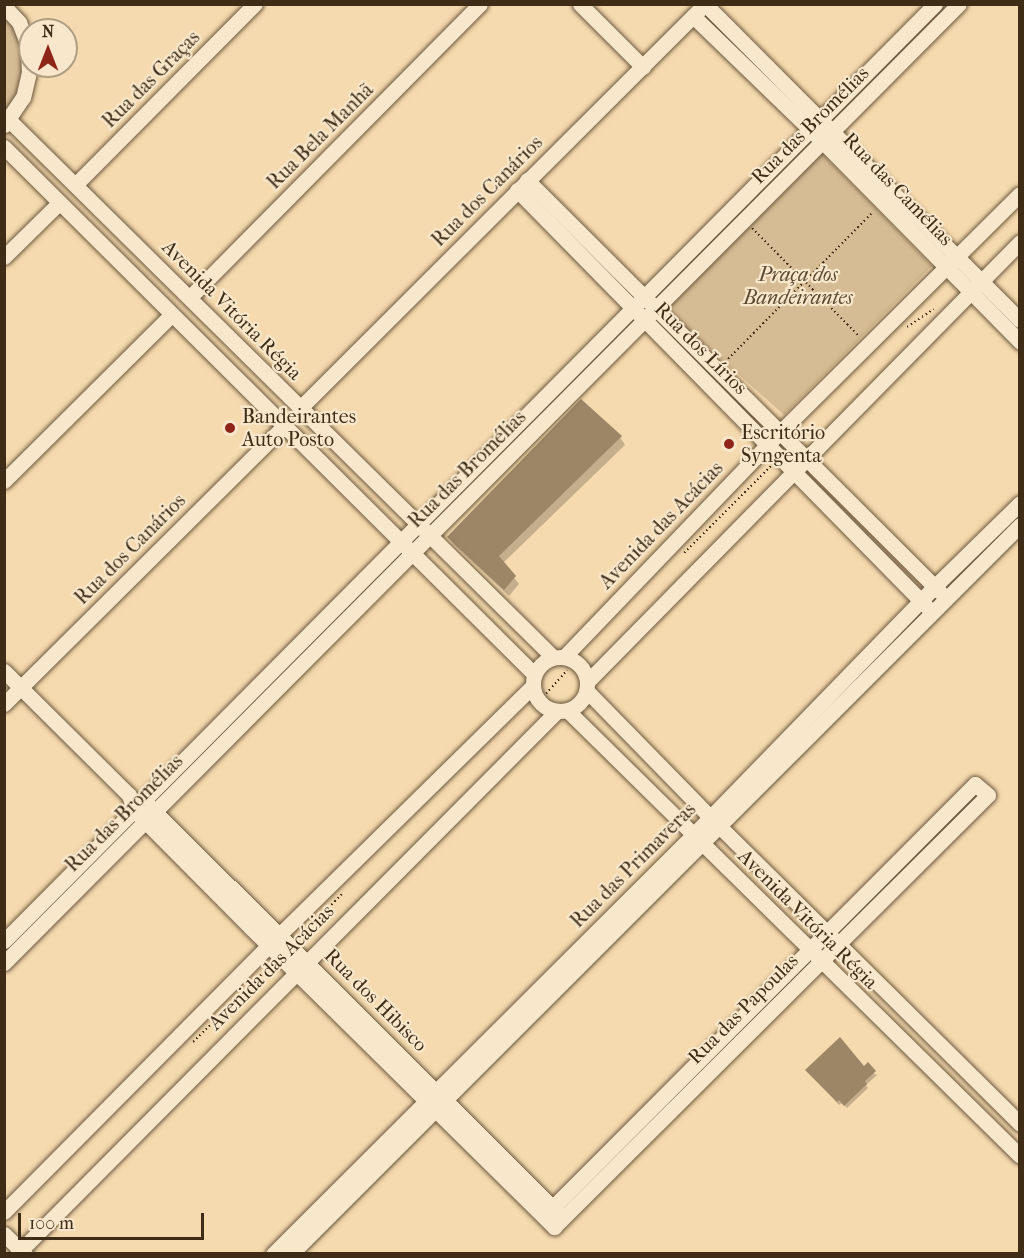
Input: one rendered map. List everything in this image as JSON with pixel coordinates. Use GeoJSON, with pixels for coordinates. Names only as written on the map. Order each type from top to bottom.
{"type":"FeatureCollection","features":[{"type":"Feature","properties":{"kind":"street","name":"Rua das Graças"},"geometry":{"type":"LineString","coordinates":[[59,203],[73,201],[77,197],[76,184],[255,4]]}},
{"type":"Feature","properties":{"kind":"street","name":"Rua Bela Manhã"},"geometry":{"type":"LineString","coordinates":[[171,315],[184,315],[188,311],[190,297],[480,4]]}},
{"type":"Feature","properties":{"kind":"street"},"geometry":{"type":"LineString","coordinates":[[580,4],[642,66]]}},
{"type":"Feature","properties":{"kind":"street","name":"Rua dos Canários"},"geometry":{"type":"LineString","coordinates":[[4,704],[285,425],[298,425],[303,415],[300,408],[705,4]]}},
{"type":"Feature","properties":{"kind":"street","name":"Rua das Camélias"},"geometry":{"type":"LineString","coordinates":[[705,4],[815,125]]}},
{"type":"Feature","properties":{"kind":"street","name":"Rua das Bromélias"},"geometry":{"type":"LineString","coordinates":[[4,941],[141,808],[429,538],[643,319],[649,302],[815,125],[935,4]]}},
{"type":"Feature","properties":{"kind":"street","name":"Rua das Bromélias"},"geometry":{"type":"LineString","coordinates":[[4,963],[141,808],[632,308],[649,302],[744,220],[959,4]]}},
{"type":"Feature","properties":{"kind":"street"},"geometry":{"type":"LineString","coordinates":[[7,123],[23,98],[29,72],[28,46],[19,22],[10,7]]}},
{"type":"Feature","properties":{"kind":"street","name":"Rua das Camélias"},"geometry":{"type":"LineString","coordinates":[[693,16],[828,137],[975,288],[1020,342]]}},
{"type":"Feature","properties":{"kind":"street","name":"Avenida Vitória Régia"},"geometry":{"type":"LineString","coordinates":[[7,123],[76,184],[429,538],[558,657]]}},
{"type":"Feature","properties":{"kind":"street","name":"Rua das Camélias"},"geometry":{"type":"LineString","coordinates":[[828,137],[881,203],[951,263]]}},
{"type":"Feature","properties":{"kind":"street"},"geometry":{"type":"LineString","coordinates":[[4,147],[171,315],[414,552],[533,680],[538,701],[562,711],[577,705],[587,686],[805,458],[1020,242]]}},
{"type":"Feature","properties":{"kind":"street","name":"Rua dos Lírios"},"geometry":{"type":"LineString","coordinates":[[522,185],[649,302],[946,599]]}},
{"type":"Feature","properties":{"kind":"street","name":"Rua dos Lírios"},"geometry":{"type":"LineString","coordinates":[[522,185],[632,308],[932,612]]}},
{"type":"Feature","properties":{"kind":"street","name":"Avenida das Acácias"},"geometry":{"type":"LineString","coordinates":[[558,657],[1020,194]]}},
{"type":"Feature","properties":{"kind":"street"},"geometry":{"type":"LineString","coordinates":[[4,257],[59,203]]}},
{"type":"Feature","properties":{"kind":"street","name":"Rua das Camélias"},"geometry":{"type":"LineString","coordinates":[[975,288],[1020,320]]}},
{"type":"Feature","properties":{"kind":"street"},"geometry":{"type":"LineString","coordinates":[[4,481],[171,315]]}},
{"type":"Feature","properties":{"kind":"street","name":"Rua das Primaveras"},"geometry":{"type":"LineString","coordinates":[[715,822],[920,601],[1020,503]]}},
{"type":"Feature","properties":{"kind":"street","name":"Rua das Primaveras"},"geometry":{"type":"LineString","coordinates":[[273,1254],[436,1099],[715,822],[1020,525]]}},
{"type":"Feature","properties":{"kind":"street"},"geometry":{"type":"LineString","coordinates":[[533,680],[538,667],[558,657],[576,661],[585,674],[587,686]]}},
{"type":"Feature","properties":{"kind":"street","name":"Rua dos Hibisco"},"geometry":{"type":"LineString","coordinates":[[4,671],[274,940],[306,961],[436,1099],[553,1217]]}},
{"type":"Feature","properties":{"kind":"street","name":"Avenida das Acácias"},"geometry":{"type":"LineString","coordinates":[[4,1212],[533,680]]}},
{"type":"Feature","properties":{"kind":"street","name":"Avenida Vitória Régia"},"geometry":{"type":"LineString","coordinates":[[587,686],[715,822],[1020,1124]]}},
{"type":"Feature","properties":{"kind":"street","name":"Avenida Vitória Régia"},"geometry":{"type":"LineString","coordinates":[[562,711],[698,839],[1020,1156]]}},
{"type":"Feature","properties":{"kind":"street","name":"Avenida das Acácias"},"geometry":{"type":"LineString","coordinates":[[18,1253],[306,961],[562,711]]}},
{"type":"Feature","properties":{"kind":"street","name":"Rua das Papoulas"},"geometry":{"type":"LineString","coordinates":[[975,784],[988,795],[838,945],[553,1217],[810,950],[975,784]]}},
{"type":"Feature","properties":{"kind":"street","name":"Rua dos Hibisco"},"geometry":{"type":"LineString","coordinates":[[274,940],[296,973],[436,1099]]}},
{"type":"Feature","properties":{"kind":"street","name":"Rua das Primaveras"},"geometry":{"type":"LineString","coordinates":[[291,1254],[436,1099]]}},
{"type":"Feature","properties":{"kind":"street"},"geometry":{"type":"LineString","coordinates":[[4,1234],[18,1253]]}},
{"type":"Feature","properties":{"kind":"street"},"geometry":{"type":"LineString","coordinates":[[4,1247],[18,1253]]}},
{"type":"Feature","properties":{"kind":"path"},"geometry":{"type":"LineString","coordinates":[[717,370],[881,203]]}},
{"type":"Feature","properties":{"kind":"path"},"geometry":{"type":"LineString","coordinates":[[744,220],[868,346]]}},
{"type":"Feature","properties":{"kind":"green space"},"geometry":{"type":"Polygon","coordinates":[[[5,12],[18,36],[18,78],[22,78],[18,96],[5,118],[5,12]]]}},
{"type":"Feature","properties":{"kind":"green space","name":"Praça dos Bandeirantes"},"geometry":{"type":"Polygon","coordinates":[[[820,152],[932,266],[784,415],[663,307],[820,152]]]}},
{"type":"Feature","properties":{"kind":"building"},"geometry":{"type":"Polygon","coordinates":[[[581,399],[622,436],[499,556],[516,576],[504,590],[447,537],[581,399]]]}},
{"type":"Feature","properties":{"kind":"building"},"geometry":{"type":"Polygon","coordinates":[[[840,1037],[864,1066],[868,1062],[876,1071],[865,1081],[867,1084],[844,1106],[839,1100],[837,1102],[805,1070],[840,1037]]]}},
{"type":"Feature","properties":{"kind":"place","name":"Bandeirantes Auto Posto"},"geometry":{"type":"Point","coordinates":[230,428]}},
{"type":"Feature","properties":{"kind":"place","name":"Escritório Syngenta"},"geometry":{"type":"Point","coordinates":[729,444]}}]}
